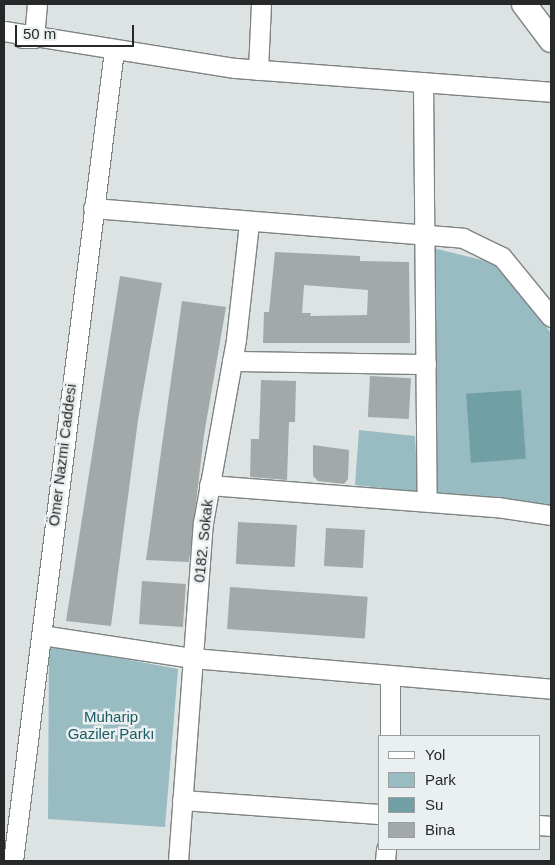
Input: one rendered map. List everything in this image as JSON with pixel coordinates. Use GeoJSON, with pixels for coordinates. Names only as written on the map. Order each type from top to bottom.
{"type":"FeatureCollection","features":[{"type":"Feature","properties":{"kind":"street"},"geometry":{"type":"LineString","coordinates":[[34,38],[37,4]]}},
{"type":"Feature","properties":{"kind":"street"},"geometry":{"type":"LineString","coordinates":[[258,70],[262,4]]}},
{"type":"Feature","properties":{"kind":"street"},"geometry":{"type":"LineString","coordinates":[[524,4],[551,40]]}},
{"type":"Feature","properties":{"kind":"street"},"geometry":{"type":"LineString","coordinates":[[4,31],[34,38],[258,70],[551,92]]}},
{"type":"Feature","properties":{"kind":"street"},"geometry":{"type":"LineString","coordinates":[[4,37],[34,38]]}},
{"type":"Feature","properties":{"kind":"street","name":"Ömer Nazmi Caddesi"},"geometry":{"type":"LineString","coordinates":[[13,861],[42,635],[53,521],[114,50]]}},
{"type":"Feature","properties":{"kind":"street"},"geometry":{"type":"LineString","coordinates":[[423,82],[428,501]]}},
{"type":"Feature","properties":{"kind":"street"},"geometry":{"type":"LineString","coordinates":[[93,208],[250,223],[463,238],[502,257],[551,317]]}},
{"type":"Feature","properties":{"kind":"street","name":"0182. Sokak"},"geometry":{"type":"LineString","coordinates":[[178,861],[203,523],[232,361],[250,223]]}},
{"type":"Feature","properties":{"kind":"street"},"geometry":{"type":"LineString","coordinates":[[232,361],[426,364]]}},
{"type":"Feature","properties":{"kind":"street"},"geometry":{"type":"LineString","coordinates":[[210,485],[428,501],[551,515]]}},
{"type":"Feature","properties":{"kind":"street"},"geometry":{"type":"LineString","coordinates":[[42,635],[193,658],[551,689]]}},
{"type":"Feature","properties":{"kind":"street"},"geometry":{"type":"LineString","coordinates":[[390,675],[390,735]]}},
{"type":"Feature","properties":{"kind":"street"},"geometry":{"type":"LineString","coordinates":[[182,800],[378,814]]}},
{"type":"Feature","properties":{"kind":"green space"},"geometry":{"type":"Polygon","coordinates":[[[433,248],[494,263],[551,333],[551,506],[444,496],[434,489],[433,248]]]}},
{"type":"Feature","properties":{"kind":"green space"},"geometry":{"type":"Polygon","coordinates":[[[359,430],[415,436],[418,492],[355,485],[359,430]]]}},
{"type":"Feature","properties":{"kind":"green space","name":"Muharip Gaziler Parkı"},"geometry":{"type":"Polygon","coordinates":[[[49,645],[178,669],[165,827],[48,819],[49,645]]]}},
{"type":"Feature","properties":{"kind":"water"},"geometry":{"type":"Polygon","coordinates":[[[521,390],[526,459],[471,463],[466,394],[521,390]]]}},
{"type":"Feature","properties":{"kind":"building"},"geometry":{"type":"Polygon","coordinates":[[[275,252],[360,256],[360,261],[409,262],[410,343],[263,343],[264,312],[269,312],[275,252]],[[304,285],[302,313],[311,313],[310,316],[367,315],[368,290],[304,285]]]}},
{"type":"Feature","properties":{"kind":"building"},"geometry":{"type":"Polygon","coordinates":[[[120,276],[162,283],[138,420],[111,626],[66,621],[120,276]]]}},
{"type":"Feature","properties":{"kind":"building"},"geometry":{"type":"Polygon","coordinates":[[[182,301],[226,307],[204,435],[189,562],[146,560],[182,301]]]}},
{"type":"Feature","properties":{"kind":"building"},"geometry":{"type":"Polygon","coordinates":[[[370,376],[411,378],[409,419],[368,417],[370,376]]]}},
{"type":"Feature","properties":{"kind":"building"},"geometry":{"type":"Polygon","coordinates":[[[261,380],[296,381],[295,422],[289,422],[287,480],[250,477],[251,439],[259,439],[261,380]]]}},
{"type":"Feature","properties":{"kind":"building"},"geometry":{"type":"Polygon","coordinates":[[[313,445],[349,450],[348,479],[344,484],[318,481],[313,476],[313,445]]]}},
{"type":"Feature","properties":{"kind":"building"},"geometry":{"type":"Polygon","coordinates":[[[238,522],[297,525],[295,567],[236,564],[238,522]]]}},
{"type":"Feature","properties":{"kind":"building"},"geometry":{"type":"Polygon","coordinates":[[[326,528],[365,530],[363,568],[324,566],[326,528]]]}},
{"type":"Feature","properties":{"kind":"building"},"geometry":{"type":"Polygon","coordinates":[[[142,581],[186,584],[183,627],[139,624],[142,581]]]}},
{"type":"Feature","properties":{"kind":"building"},"geometry":{"type":"Polygon","coordinates":[[[230,587],[368,597],[365,639],[227,629],[230,587]]]}}]}
